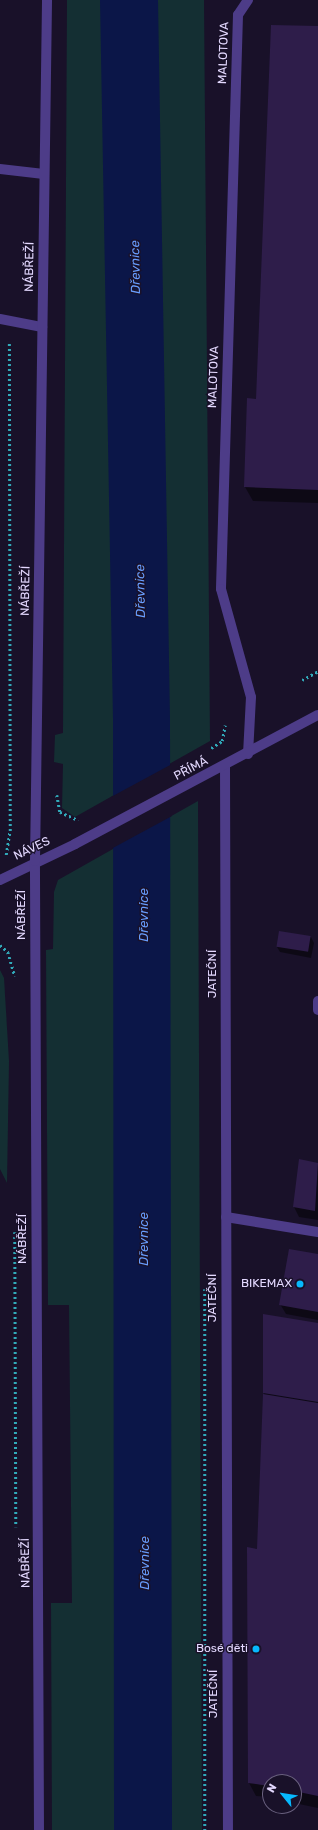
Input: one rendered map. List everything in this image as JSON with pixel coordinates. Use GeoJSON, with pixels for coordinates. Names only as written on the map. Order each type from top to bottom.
{"type":"FeatureCollection","features":[{"type":"Feature","properties":{"kind":"street","name":"NÁBŘEŽÍ"},"geometry":{"type":"LineString","coordinates":[[39,1830],[35,860],[47,0]]}},
{"type":"Feature","properties":{"kind":"street","name":"MALOTOVA"},"geometry":{"type":"LineString","coordinates":[[248,0],[238,15],[221,589],[251,698],[248,754]]}},
{"type":"Feature","properties":{"kind":"street"},"geometry":{"type":"LineString","coordinates":[[0,169],[44,174]]}},
{"type":"Feature","properties":{"kind":"street"},"geometry":{"type":"LineString","coordinates":[[5,320],[42,327]]}},
{"type":"Feature","properties":{"kind":"street","name":"PŘÍMÁ"},"geometry":{"type":"LineString","coordinates":[[75,844],[248,754],[318,715]]}},
{"type":"Feature","properties":{"kind":"street","name":"JATEČNÍ"},"geometry":{"type":"LineString","coordinates":[[225,766],[228,1830]]}},
{"type":"Feature","properties":{"kind":"street","name":"NÁVES"},"geometry":{"type":"LineString","coordinates":[[0,880],[35,860],[75,844]]}},
{"type":"Feature","properties":{"kind":"street"},"geometry":{"type":"LineString","coordinates":[[318,1001],[318,1010]]}},
{"type":"Feature","properties":{"kind":"street"},"geometry":{"type":"LineString","coordinates":[[226,1217],[318,1232]]}},
{"type":"Feature","properties":{"kind":"path"},"geometry":{"type":"LineString","coordinates":[[0,859],[6,856],[10,831],[5,320]]}},
{"type":"Feature","properties":{"kind":"path"},"geometry":{"type":"LineString","coordinates":[[302,680],[318,671]]}},
{"type":"Feature","properties":{"kind":"path"},"geometry":{"type":"LineString","coordinates":[[204,753],[222,741],[225,725]]}},
{"type":"Feature","properties":{"kind":"path"},"geometry":{"type":"LineString","coordinates":[[56,791],[60,812],[75,819]]}},
{"type":"Feature","properties":{"kind":"path"},"geometry":{"type":"LineString","coordinates":[[205,1287],[205,1830]]}},
{"type":"Feature","properties":{"kind":"green space"},"geometry":{"type":"Polygon","coordinates":[[[67,0],[204,0],[210,741],[75,817],[62,808],[63,764],[54,762],[55,735],[63,733],[67,0]]]}},
{"type":"Feature","properties":{"kind":"green space"},"geometry":{"type":"Polygon","coordinates":[[[198,801],[202,1830],[52,1830],[51,1603],[72,1603],[69,1305],[48,1305],[46,950],[53,949],[54,892],[58,880],[198,801]]]}},
{"type":"Feature","properties":{"kind":"green space"},"geometry":{"type":"Polygon","coordinates":[[[0,970],[4,978],[9,1061],[7,1183],[0,1169],[0,970]]]}},
{"type":"Feature","properties":{"kind":"water","name":"Dřevnice"},"geometry":{"type":"Polygon","coordinates":[[[100,0],[158,0],[170,719],[172,1830],[114,1830],[113,720],[100,0]]]}},
{"type":"Feature","properties":{"kind":"pier"},"geometry":{"type":"Polygon","coordinates":[[[172,764],[172,816],[111,849],[111,797],[172,764]]]}},
{"type":"Feature","properties":{"kind":"building"},"geometry":{"type":"Polygon","coordinates":[[[271,25],[318,26],[318,490],[244,487],[247,398],[256,399],[271,25]]]}},
{"type":"Feature","properties":{"kind":"building"},"geometry":{"type":"Polygon","coordinates":[[[279,931],[311,936],[308,952],[276,947],[279,931]]]}},
{"type":"Feature","properties":{"kind":"building"},"geometry":{"type":"Polygon","coordinates":[[[299,1159],[318,1163],[315,1211],[293,1207],[299,1159]]]}},
{"type":"Feature","properties":{"kind":"building","name":"BIKEMAX"},"geometry":{"type":"Polygon","coordinates":[[[289,1249],[318,1254],[318,1312],[279,1305],[289,1249]]]}},
{"type":"Feature","properties":{"kind":"building"},"geometry":{"type":"Polygon","coordinates":[[[263,1314],[318,1323],[318,1402],[263,1393],[263,1314]]]}},
{"type":"Feature","properties":{"kind":"building"},"geometry":{"type":"Polygon","coordinates":[[[263,1394],[318,1403],[318,1796],[302,1793],[302,1774],[262,1774],[262,1785],[248,1783],[247,1547],[257,1549],[263,1394]]]}},
{"type":"Feature","properties":{"kind":"place","name":"BIKEMAX"},"geometry":{"type":"Point","coordinates":[300,1284]}},
{"type":"Feature","properties":{"kind":"place","name":"Bosé děti"},"geometry":{"type":"Point","coordinates":[256,1649]}}]}
